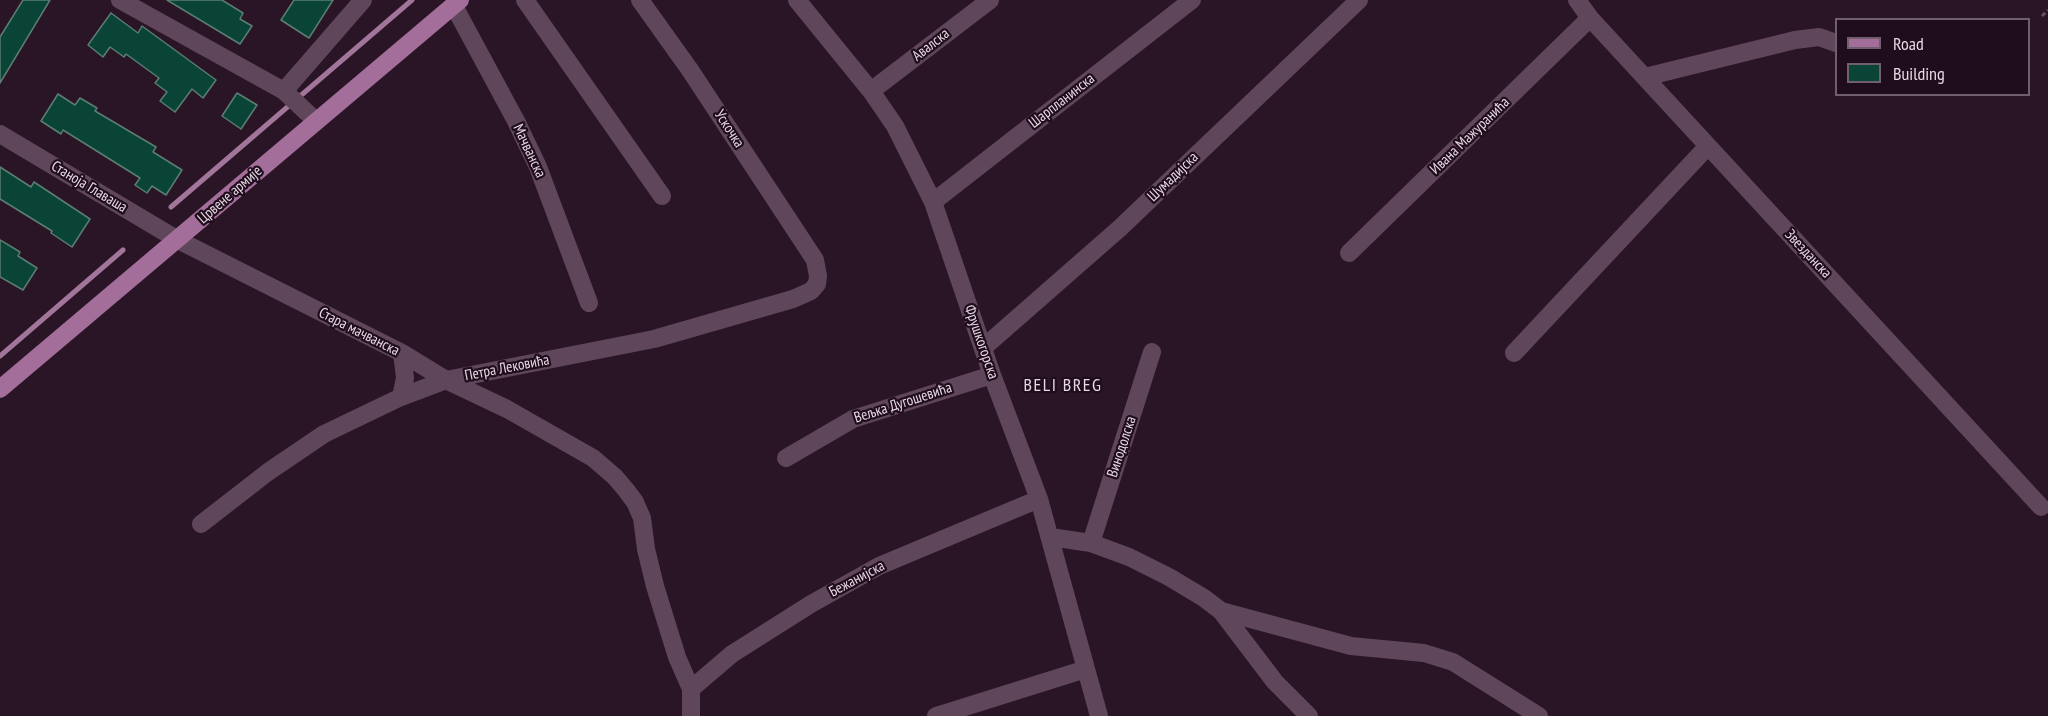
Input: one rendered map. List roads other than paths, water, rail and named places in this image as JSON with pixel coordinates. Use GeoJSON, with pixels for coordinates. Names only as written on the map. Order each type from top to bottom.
{"type":"FeatureCollection","features":[{"type":"Feature","properties":{"kind":"main road","name":"Црвене армије"},"geometry":{"type":"LineString","coordinates":[[0,389],[457,3]]}},
{"type":"Feature","properties":{"kind":"street"},"geometry":{"type":"LineString","coordinates":[[120,0],[284,91],[316,122]]}},
{"type":"Feature","properties":{"kind":"street"},"geometry":{"type":"LineString","coordinates":[[284,91],[363,0]]}},
{"type":"Feature","properties":{"kind":"street"},"geometry":{"type":"LineString","coordinates":[[525,0],[662,196]]}},
{"type":"Feature","properties":{"kind":"street","name":"Ускочка"},"geometry":{"type":"LineString","coordinates":[[640,0],[690,70],[815,260]]}},
{"type":"Feature","properties":{"kind":"street","name":"Фрушкогорска"},"geometry":{"type":"LineString","coordinates":[[797,0],[872,91],[906,145],[933,201],[992,375],[1039,500],[1099,716]]}},
{"type":"Feature","properties":{"kind":"street","name":"Авалска"},"geometry":{"type":"LineString","coordinates":[[872,91],[990,0]]}},
{"type":"Feature","properties":{"kind":"street","name":"Шарпланинска"},"geometry":{"type":"LineString","coordinates":[[933,201],[1192,0]]}},
{"type":"Feature","properties":{"kind":"street","name":"Шумадијска"},"geometry":{"type":"LineString","coordinates":[[983,348],[1120,228],[1359,0]]}},
{"type":"Feature","properties":{"kind":"street","name":"Звезданска"},"geometry":{"type":"LineString","coordinates":[[1577,0],[1590,18],[2041,507]]}},
{"type":"Feature","properties":{"kind":"street","name":"Мачванска"},"geometry":{"type":"LineString","coordinates":[[457,3],[538,167],[589,303]]}},
{"type":"Feature","properties":{"kind":"street","name":"Ивана Мажуранића"},"geometry":{"type":"LineString","coordinates":[[1349,253],[1590,18]]}},
{"type":"Feature","properties":{"kind":"street"},"geometry":{"type":"LineString","coordinates":[[1645,77],[1795,40],[1819,38],[1835,43]]}},
{"type":"Feature","properties":{"kind":"street","name":"Станоја Главаша"},"geometry":{"type":"LineString","coordinates":[[0,134],[178,240]]}},
{"type":"Feature","properties":{"kind":"street"},"geometry":{"type":"LineString","coordinates":[[1514,353],[1708,146]]}},
{"type":"Feature","properties":{"kind":"street","name":"Стара мачванска"},"geometry":{"type":"LineString","coordinates":[[178,240],[402,353],[446,380],[539,426],[593,458],[615,477],[635,502],[642,518],[646,549],[655,586],[677,657],[691,688]]}},
{"type":"Feature","properties":{"kind":"street","name":"Петра Лековића"},"geometry":{"type":"LineString","coordinates":[[201,524],[293,454],[324,434],[401,397],[446,380],[654,339],[793,299],[811,291],[817,284],[815,260]]}},
{"type":"Feature","properties":{"kind":"street","name":"Винодолска"},"geometry":{"type":"LineString","coordinates":[[1091,543],[1152,352]]}},
{"type":"Feature","properties":{"kind":"street"},"geometry":{"type":"LineString","coordinates":[[401,397],[405,378],[402,353]]}},
{"type":"Feature","properties":{"kind":"street","name":"Вељка Дугошевића"},"geometry":{"type":"LineString","coordinates":[[786,458],[853,419],[992,375]]}},
{"type":"Feature","properties":{"kind":"street","name":"Бежанијска"},"geometry":{"type":"LineString","coordinates":[[691,688],[732,654],[811,604],[879,566],[1039,500]]}},
{"type":"Feature","properties":{"kind":"street"},"geometry":{"type":"LineString","coordinates":[[1050,537],[1091,543],[1129,557],[1204,598],[1221,611],[1275,682],[1309,716]]}},
{"type":"Feature","properties":{"kind":"street"},"geometry":{"type":"LineString","coordinates":[[1221,611],[1351,646],[1424,653],[1453,662],[1539,716]]}},
{"type":"Feature","properties":{"kind":"street"},"geometry":{"type":"LineString","coordinates":[[936,716],[1086,669]]}},
{"type":"Feature","properties":{"kind":"street"},"geometry":{"type":"LineString","coordinates":[[691,688],[691,716]]}},
{"type":"Feature","properties":{"kind":"waterway"},"geometry":{"type":"LineString","coordinates":[[171,207],[412,0]]}},
{"type":"Feature","properties":{"kind":"waterway"},"geometry":{"type":"LineString","coordinates":[[0,356],[123,250]]}},
{"type":"Feature","properties":{"kind":"district","name":"BELI BREG"},"geometry":{"type":"Point","coordinates":[1063,386]}}]}
